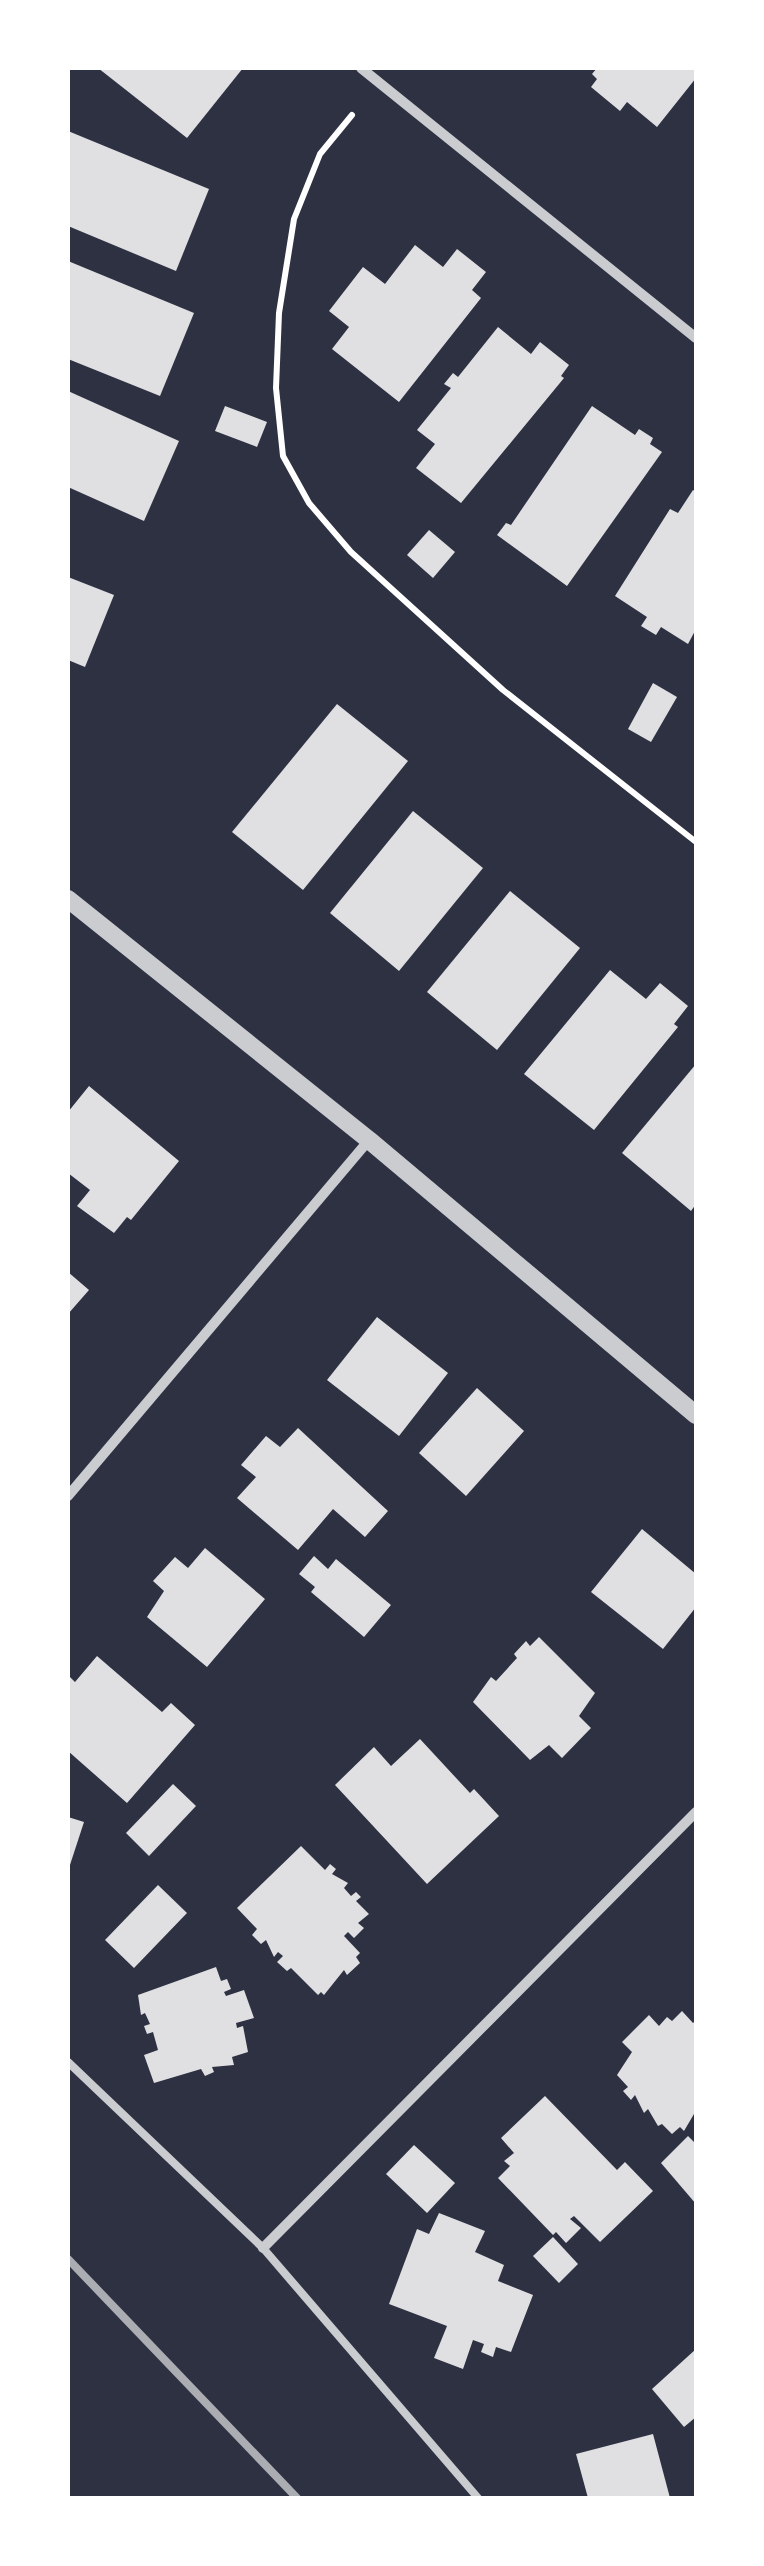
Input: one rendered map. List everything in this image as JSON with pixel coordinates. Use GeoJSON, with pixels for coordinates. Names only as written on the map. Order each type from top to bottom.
{"type":"FeatureCollection","features":[{"type":"Feature","properties":{"kind":"street"},"geometry":{"type":"LineString","coordinates":[[361,68],[696,338]]}},
{"type":"Feature","properties":{"kind":"street"},"geometry":{"type":"LineString","coordinates":[[68,899],[370,1140],[696,1415]]}},
{"type":"Feature","properties":{"kind":"street"},"geometry":{"type":"LineString","coordinates":[[68,1496],[370,1140]]}},
{"type":"Feature","properties":{"kind":"street"},"geometry":{"type":"LineString","coordinates":[[264,2248],[696,1812]]}},
{"type":"Feature","properties":{"kind":"lane"},"geometry":{"type":"LineString","coordinates":[[68,2062],[264,2248],[478,2498]]}},
{"type":"Feature","properties":{"kind":"path"},"geometry":{"type":"LineString","coordinates":[[379,82],[320,154],[294,219],[279,313],[276,388],[282,456],[309,504],[351,552],[503,690],[696,842]]}},
{"type":"Feature","properties":{"kind":"building"},"geometry":{"type":"Polygon","coordinates":[[[98,68],[243,68],[187,138],[98,68]]]}},
{"type":"Feature","properties":{"kind":"building"},"geometry":{"type":"Polygon","coordinates":[[[597,68],[696,68],[696,78],[657,127],[627,102],[620,111],[591,87],[597,79],[592,74],[597,68]]]}},
{"type":"Feature","properties":{"kind":"building"},"geometry":{"type":"Polygon","coordinates":[[[68,131],[209,189],[176,271],[68,226],[68,131]]]}},
{"type":"Feature","properties":{"kind":"building"},"geometry":{"type":"Polygon","coordinates":[[[415,245],[443,267],[457,249],[486,272],[472,290],[481,298],[399,402],[332,349],[349,327],[329,311],[363,267],[385,284],[415,245]]]}},
{"type":"Feature","properties":{"kind":"building"},"geometry":{"type":"Polygon","coordinates":[[[68,261],[194,313],[160,396],[68,359],[68,261]]]}},
{"type":"Feature","properties":{"kind":"building"},"geometry":{"type":"Polygon","coordinates":[[[498,327],[531,354],[540,342],[569,365],[561,376],[564,378],[461,503],[416,468],[435,444],[417,430],[451,388],[444,384],[453,373],[458,377],[498,327]]]}},
{"type":"Feature","properties":{"kind":"building"},"geometry":{"type":"Polygon","coordinates":[[[68,391],[179,441],[144,521],[68,487],[68,391]]]}},
{"type":"Feature","properties":{"kind":"building"},"geometry":{"type":"Polygon","coordinates":[[[225,406],[267,422],[257,447],[215,431],[225,406]]]}},
{"type":"Feature","properties":{"kind":"building"},"geometry":{"type":"Polygon","coordinates":[[[592,406],[635,435],[639,429],[653,438],[650,444],[662,452],[567,586],[497,535],[506,523],[511,525],[592,406]]]}},
{"type":"Feature","properties":{"kind":"building"},"geometry":{"type":"Polygon","coordinates":[[[693,490],[696,629],[688,644],[661,627],[656,635],[641,626],[647,617],[615,596],[670,509],[678,513],[693,490]]]}},
{"type":"Feature","properties":{"kind":"building"},"geometry":{"type":"Polygon","coordinates":[[[429,530],[455,552],[433,578],[407,555],[429,530]]]}},
{"type":"Feature","properties":{"kind":"building"},"geometry":{"type":"Polygon","coordinates":[[[68,577],[114,595],[85,667],[68,660],[68,577]]]}},
{"type":"Feature","properties":{"kind":"building"},"geometry":{"type":"Polygon","coordinates":[[[653,683],[677,697],[651,742],[628,729],[653,683]]]}},
{"type":"Feature","properties":{"kind":"building"},"geometry":{"type":"Polygon","coordinates":[[[337,704],[408,761],[303,890],[232,832],[337,704]]]}},
{"type":"Feature","properties":{"kind":"building"},"geometry":{"type":"Polygon","coordinates":[[[413,811],[483,868],[399,971],[330,913],[413,811]]]}},
{"type":"Feature","properties":{"kind":"building"},"geometry":{"type":"Polygon","coordinates":[[[510,891],[580,948],[497,1050],[427,992],[510,891]]]}},
{"type":"Feature","properties":{"kind":"building"},"geometry":{"type":"Polygon","coordinates":[[[610,970],[646,999],[660,983],[688,1006],[674,1024],[678,1027],[594,1130],[524,1074],[610,970]]]}},
{"type":"Feature","properties":{"kind":"building"},"geometry":{"type":"Polygon","coordinates":[[[696,1064],[696,1204],[691,1211],[622,1153],[696,1064]]]}},
{"type":"Feature","properties":{"kind":"building"},"geometry":{"type":"Polygon","coordinates":[[[89,1086],[179,1161],[131,1220],[127,1217],[114,1233],[77,1206],[90,1190],[68,1173],[68,1112],[89,1086]]]}},
{"type":"Feature","properties":{"kind":"building"},"geometry":{"type":"Polygon","coordinates":[[[68,1272],[89,1290],[68,1314],[68,1272]]]}},
{"type":"Feature","properties":{"kind":"building"},"geometry":{"type":"Polygon","coordinates":[[[377,1317],[448,1373],[399,1436],[327,1380],[377,1317]]]}},
{"type":"Feature","properties":{"kind":"building"},"geometry":{"type":"Polygon","coordinates":[[[477,1388],[524,1431],[466,1496],[419,1453],[477,1388]]]}},
{"type":"Feature","properties":{"kind":"building"},"geometry":{"type":"Polygon","coordinates":[[[298,1428],[388,1511],[365,1537],[333,1509],[298,1550],[237,1498],[256,1477],[241,1465],[266,1436],[280,1447],[298,1428]]]}},
{"type":"Feature","properties":{"kind":"building"},"geometry":{"type":"Polygon","coordinates":[[[642,1529],[696,1574],[696,1607],[663,1649],[591,1592],[642,1529]]]}},
{"type":"Feature","properties":{"kind":"building"},"geometry":{"type":"Polygon","coordinates":[[[205,1548],[265,1599],[207,1667],[147,1617],[164,1591],[153,1581],[175,1557],[188,1568],[205,1548]]]}},
{"type":"Feature","properties":{"kind":"building"},"geometry":{"type":"Polygon","coordinates":[[[314,1556],[328,1569],[336,1559],[391,1605],[364,1637],[311,1592],[315,1587],[299,1574],[314,1556]]]}},
{"type":"Feature","properties":{"kind":"building"},"geometry":{"type":"Polygon","coordinates":[[[539,1637],[595,1693],[579,1716],[591,1728],[562,1758],[549,1745],[530,1760],[473,1702],[491,1677],[496,1681],[517,1658],[514,1654],[526,1641],[530,1646],[539,1637]]]}},
{"type":"Feature","properties":{"kind":"building"},"geometry":{"type":"Polygon","coordinates":[[[97,1656],[162,1712],[171,1703],[195,1725],[127,1803],[68,1751],[68,1675],[75,1682],[97,1656]]]}},
{"type":"Feature","properties":{"kind":"building"},"geometry":{"type":"Polygon","coordinates":[[[420,1739],[470,1793],[474,1789],[499,1816],[427,1884],[335,1785],[374,1747],[391,1766],[420,1739]]]}},
{"type":"Feature","properties":{"kind":"building"},"geometry":{"type":"Polygon","coordinates":[[[173,1784],[196,1806],[149,1856],[126,1833],[173,1784]]]}},
{"type":"Feature","properties":{"kind":"building"},"geometry":{"type":"Polygon","coordinates":[[[68,1817],[84,1822],[68,1871],[68,1817]]]}},
{"type":"Feature","properties":{"kind":"building"},"geometry":{"type":"Polygon","coordinates":[[[301,1846],[325,1870],[330,1864],[336,1869],[332,1874],[348,1883],[344,1888],[351,1896],[356,1892],[361,1897],[356,1901],[369,1914],[358,1923],[364,1928],[354,1938],[348,1932],[344,1936],[360,1953],[356,1957],[360,1963],[347,1975],[344,1970],[324,1995],[318,1995],[291,1968],[287,1971],[277,1962],[283,1956],[278,1952],[274,1957],[266,1940],[261,1944],[252,1935],[257,1929],[237,1908],[301,1846]]]}},
{"type":"Feature","properties":{"kind":"building"},"geometry":{"type":"Polygon","coordinates":[[[158,1885],[187,1913],[134,1968],[105,1940],[158,1885]]]}},
{"type":"Feature","properties":{"kind":"building"},"geometry":{"type":"Polygon","coordinates":[[[216,1967],[221,1981],[227,1979],[231,1989],[224,1992],[226,1996],[244,1990],[254,2018],[236,2023],[237,2028],[243,2026],[248,2052],[232,2057],[234,2065],[212,2067],[214,2072],[205,2076],[201,2069],[154,2083],[144,2055],[158,2050],[153,2032],[147,2034],[144,2026],[150,2024],[145,2013],[141,2015],[138,1995],[216,1967]]]}},
{"type":"Feature","properties":{"kind":"building"},"geometry":{"type":"Polygon","coordinates":[[[682,2011],[693,2023],[696,2020],[696,2116],[684,2131],[680,2127],[672,2134],[662,2124],[658,2126],[648,2109],[644,2113],[635,2095],[631,2100],[623,2091],[628,2087],[617,2075],[632,2052],[622,2042],[649,2015],[659,2026],[667,2017],[672,2021],[682,2011]]]}},
{"type":"Feature","properties":{"kind":"building"},"geometry":{"type":"Polygon","coordinates":[[[545,2096],[617,2170],[625,2162],[653,2191],[600,2242],[574,2216],[570,2219],[581,2228],[566,2243],[556,2232],[553,2235],[498,2178],[510,2166],[504,2161],[514,2153],[501,2138],[545,2096]]]}},
{"type":"Feature","properties":{"kind":"building"},"geometry":{"type":"Polygon","coordinates":[[[688,2136],[696,2144],[696,2204],[661,2163],[688,2136]]]}},
{"type":"Feature","properties":{"kind":"building"},"geometry":{"type":"Polygon","coordinates":[[[414,2145],[455,2183],[427,2213],[386,2174],[414,2145]]]}},
{"type":"Feature","properties":{"kind":"building"},"geometry":{"type":"Polygon","coordinates":[[[439,2213],[485,2231],[475,2252],[504,2265],[498,2281],[533,2295],[511,2352],[496,2347],[493,2357],[481,2352],[484,2344],[473,2340],[463,2369],[434,2358],[447,2326],[389,2304],[417,2229],[429,2234],[439,2213]]]}},
{"type":"Feature","properties":{"kind":"building"},"geometry":{"type":"Polygon","coordinates":[[[553,2237],[578,2264],[559,2283],[533,2256],[553,2237]]]}},
{"type":"Feature","properties":{"kind":"building"},"geometry":{"type":"Polygon","coordinates":[[[696,2349],[696,2417],[684,2427],[652,2389],[696,2349]]]}},
{"type":"Feature","properties":{"kind":"building"},"geometry":{"type":"Polygon","coordinates":[[[653,2434],[670,2498],[588,2498],[576,2454],[653,2434]]]}},
{"type":"Feature","properties":{"kind":"railway"},"geometry":{"type":"LineString","coordinates":[[68,2259],[297,2498]]}}]}
